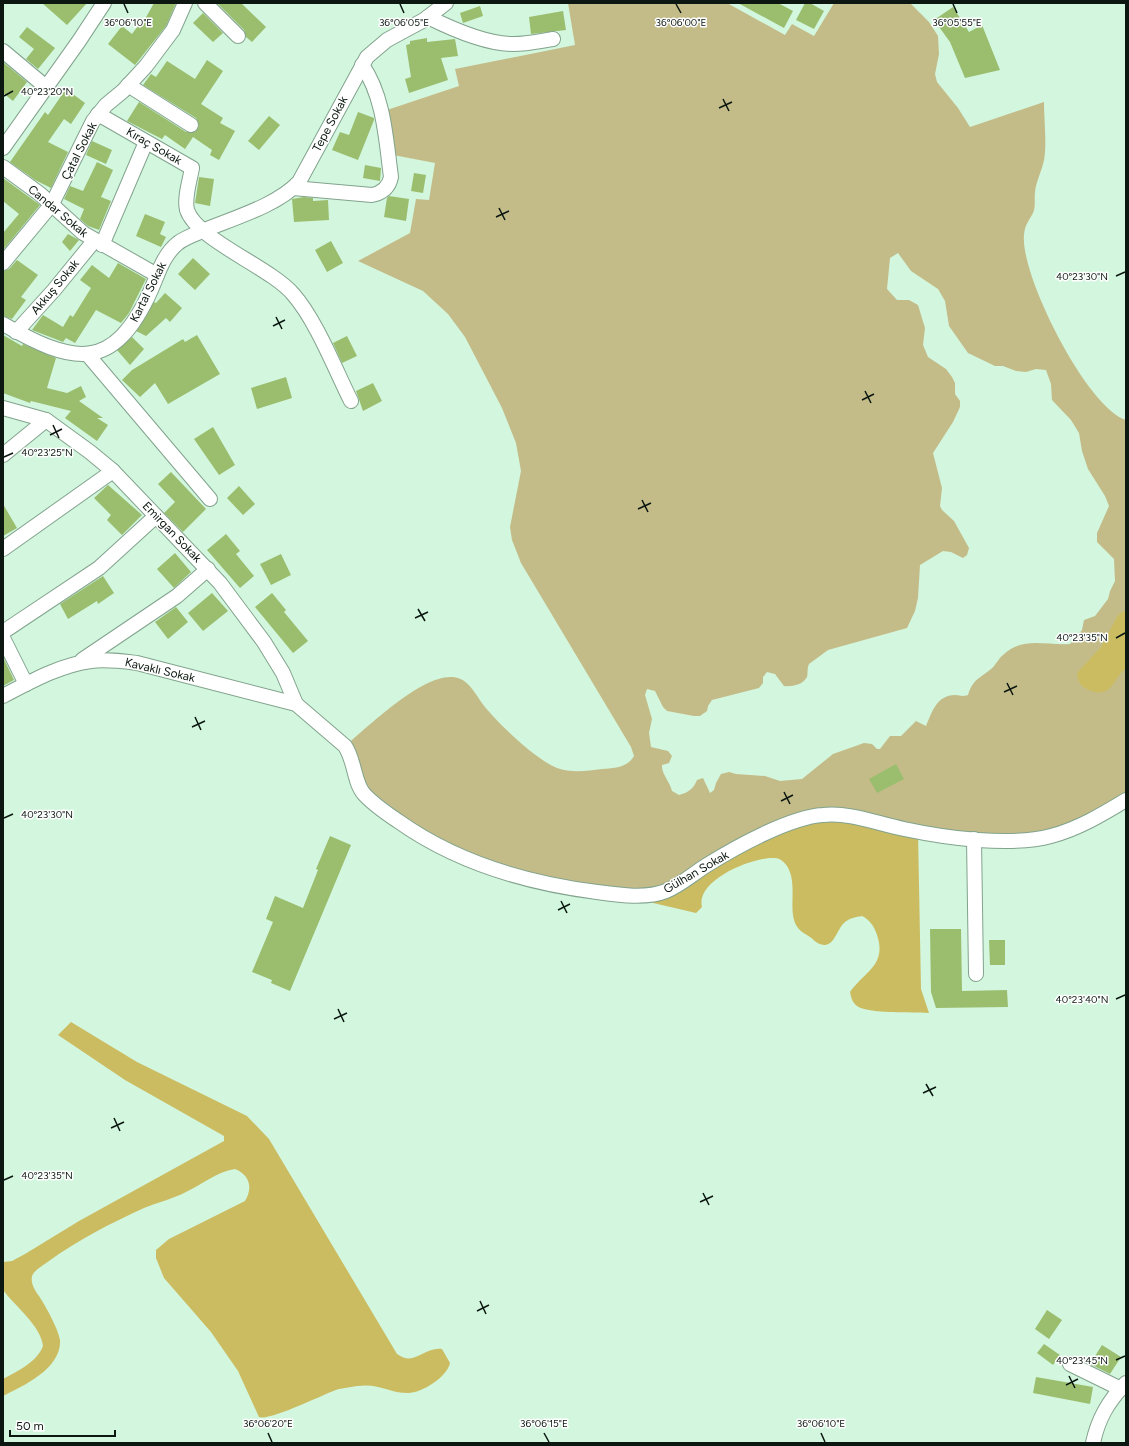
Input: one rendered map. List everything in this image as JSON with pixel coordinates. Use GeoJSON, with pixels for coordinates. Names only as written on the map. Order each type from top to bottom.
{"type":"FeatureCollection","features":[{"type":"Feature","properties":{"kind":"street"},"geometry":{"type":"LineString","coordinates":[[3,148],[79,41],[104,3]]}},
{"type":"Feature","properties":{"kind":"street","name":"Çatal Sokak"},"geometry":{"type":"LineString","coordinates":[[3,263],[52,204],[93,121],[98,114],[128,85],[165,41],[185,3]]}},
{"type":"Feature","properties":{"kind":"street"},"geometry":{"type":"LineString","coordinates":[[205,3],[238,36]]}},
{"type":"Feature","properties":{"kind":"street","name":"Tepe Sokak"},"geometry":{"type":"LineString","coordinates":[[204,231],[268,203],[293,188],[299,182],[362,65],[376,49],[446,3]]}},
{"type":"Feature","properties":{"kind":"street"},"geometry":{"type":"LineString","coordinates":[[428,16],[463,33],[511,44],[528,44],[553,39]]}},
{"type":"Feature","properties":{"kind":"street"},"geometry":{"type":"LineString","coordinates":[[3,51],[46,87]]}},
{"type":"Feature","properties":{"kind":"street"},"geometry":{"type":"LineString","coordinates":[[293,188],[372,195],[381,192],[389,184],[391,177],[381,112],[372,81],[362,65]]}},
{"type":"Feature","properties":{"kind":"street"},"geometry":{"type":"LineString","coordinates":[[128,85],[191,125]]}},
{"type":"Feature","properties":{"kind":"street","name":"Kıraç Sokak"},"geometry":{"type":"LineString","coordinates":[[98,114],[192,168],[186,204],[187,210],[204,231]]}},
{"type":"Feature","properties":{"kind":"street","name":"Akkuş Sokak"},"geometry":{"type":"LineString","coordinates":[[16,332],[98,243],[146,142]]}},
{"type":"Feature","properties":{"kind":"street","name":"Candar Sokak"},"geometry":{"type":"LineString","coordinates":[[3,167],[52,204],[74,226],[98,243],[157,275]]}},
{"type":"Feature","properties":{"kind":"street"},"geometry":{"type":"LineString","coordinates":[[204,231],[266,271],[293,294],[310,318],[351,401]]}},
{"type":"Feature","properties":{"kind":"street","name":"Kartal Sokak"},"geometry":{"type":"LineString","coordinates":[[3,324],[30,340],[65,353],[88,355],[108,347],[133,323],[142,309],[165,258],[173,248],[184,240],[204,231]]}},
{"type":"Feature","properties":{"kind":"street"},"geometry":{"type":"LineString","coordinates":[[88,355],[210,499]]}},
{"type":"Feature","properties":{"kind":"street","name":"Emirgan Sokak"},"geometry":{"type":"LineString","coordinates":[[3,408],[46,420],[113,471],[208,569],[264,642],[283,672],[296,704]]}},
{"type":"Feature","properties":{"kind":"street"},"geometry":{"type":"LineString","coordinates":[[3,455],[46,420]]}},
{"type":"Feature","properties":{"kind":"street"},"geometry":{"type":"LineString","coordinates":[[3,549],[113,471]]}},
{"type":"Feature","properties":{"kind":"street"},"geometry":{"type":"LineString","coordinates":[[3,632],[99,568],[156,516]]}},
{"type":"Feature","properties":{"kind":"street"},"geometry":{"type":"LineString","coordinates":[[77,663],[176,596],[208,569]]}},
{"type":"Feature","properties":{"kind":"street"},"geometry":{"type":"LineString","coordinates":[[3,638],[26,684]]}},
{"type":"Feature","properties":{"kind":"street","name":"Kavaklı Sokak"},"geometry":{"type":"LineString","coordinates":[[3,696],[26,684],[77,663],[99,660],[137,663],[296,704]]}},
{"type":"Feature","properties":{"kind":"street","name":"Gülhan Sokak"},"geometry":{"type":"LineString","coordinates":[[296,704],[345,746],[350,754],[358,782],[363,793],[378,807],[404,825],[442,848],[471,860],[533,881],[570,888],[635,895],[654,894],[668,890],[709,864],[773,831],[797,820],[821,815],[854,817],[918,832],[974,839],[1035,839],[1052,836],[1087,822],[1126,800]]}},
{"type":"Feature","properties":{"kind":"street"},"geometry":{"type":"LineString","coordinates":[[974,839],[976,974]]}},
{"type":"Feature","properties":{"kind":"street"},"geometry":{"type":"LineString","coordinates":[[1070,1364],[1124,1386],[1103,1412],[1093,1443]]}},
{"type":"Feature","properties":{"kind":"shaded area"},"geometry":{"type":"Polygon","coordinates":[[[568,3],[727,3],[785,35],[792,24],[814,36],[834,3],[910,3],[929,22],[938,36],[939,54],[935,74],[937,82],[958,108],[970,127],[1044,102],[1045,154],[1036,188],[1034,210],[1026,225],[1024,235],[1026,254],[1033,279],[1044,308],[1076,367],[1093,392],[1110,410],[1126,420],[1126,800],[1087,822],[1013,840],[854,817],[654,894],[502,872],[378,807],[345,746],[396,703],[426,684],[440,678],[459,678],[468,684],[485,707],[508,732],[548,764],[557,768],[568,771],[579,771],[616,768],[628,763],[634,756],[631,747],[521,563],[512,540],[510,527],[521,471],[516,443],[502,408],[465,337],[448,314],[423,291],[358,261],[410,233],[416,199],[429,200],[435,163],[388,154],[381,112],[459,86],[455,69],[575,45],[568,3]],[[898,253],[890,258],[887,289],[897,300],[909,300],[918,305],[925,328],[923,345],[928,357],[946,369],[955,383],[955,394],[960,401],[960,407],[953,422],[933,453],[942,488],[940,506],[942,510],[954,521],[969,548],[967,555],[963,558],[951,552],[943,551],[920,565],[918,598],[915,611],[907,628],[828,650],[809,664],[807,677],[800,684],[784,686],[775,674],[767,672],[763,677],[763,683],[759,688],[712,700],[707,711],[700,716],[667,711],[663,707],[655,691],[647,689],[645,695],[652,719],[649,733],[651,747],[668,751],[672,756],[669,763],[662,765],[662,768],[672,791],[679,795],[688,791],[697,780],[703,778],[710,793],[714,790],[721,774],[729,772],[736,774],[765,776],[780,781],[802,779],[833,754],[864,743],[872,744],[877,749],[880,749],[890,736],[901,736],[916,721],[926,726],[939,701],[949,696],[968,695],[974,682],[993,667],[1010,649],[1035,643],[1070,644],[1082,630],[1084,620],[1095,616],[1108,599],[1115,581],[1114,559],[1097,542],[1097,533],[1109,506],[1105,496],[1088,469],[1082,451],[1079,433],[1071,420],[1052,400],[1051,384],[1046,370],[1036,369],[1026,372],[1016,371],[1003,366],[995,366],[968,353],[949,326],[945,301],[938,289],[911,271],[898,253]]]}},
{"type":"Feature","properties":{"kind":"shaded area"},"geometry":{"type":"Polygon","coordinates":[[[1126,610],[1126,668],[1107,690],[1097,692],[1086,689],[1080,684],[1077,673],[1101,647],[1118,615],[1126,610]]]}},
{"type":"Feature","properties":{"kind":"shaded area"},"geometry":{"type":"Polygon","coordinates":[[[809,817],[918,832],[921,989],[929,1013],[871,1010],[863,1009],[855,1004],[850,992],[873,967],[879,954],[879,945],[875,929],[869,921],[862,916],[853,918],[845,922],[835,938],[829,944],[825,945],[817,943],[802,932],[795,922],[793,914],[793,890],[790,873],[782,860],[766,858],[754,861],[716,879],[702,897],[702,907],[696,913],[649,902],[654,894],[809,817]]]}},
{"type":"Feature","properties":{"kind":"shaded area"},"geometry":{"type":"Polygon","coordinates":[[[71,1022],[137,1062],[247,1116],[269,1139],[397,1354],[403,1357],[414,1358],[435,1349],[442,1349],[450,1363],[444,1374],[427,1387],[414,1392],[401,1393],[372,1386],[357,1386],[339,1389],[274,1415],[259,1417],[238,1371],[211,1332],[164,1278],[156,1258],[156,1250],[169,1239],[245,1201],[249,1191],[249,1182],[244,1175],[235,1169],[216,1175],[171,1199],[144,1208],[107,1226],[71,1246],[36,1270],[32,1277],[32,1283],[57,1330],[60,1340],[59,1350],[55,1359],[40,1375],[3,1396],[3,1379],[32,1361],[43,1346],[38,1331],[33,1324],[3,1290],[3,1262],[12,1261],[25,1254],[79,1221],[224,1141],[224,1136],[125,1080],[58,1035],[71,1022]]]}},
{"type":"Feature","properties":{"kind":"building"},"geometry":{"type":"Polygon","coordinates":[[[42,3],[87,3],[67,25],[42,3]]]}},
{"type":"Feature","properties":{"kind":"building"},"geometry":{"type":"Polygon","coordinates":[[[154,3],[176,3],[166,26],[135,65],[108,44],[122,26],[132,34],[138,26],[140,28],[154,3]]]}},
{"type":"Feature","properties":{"kind":"building"},"geometry":{"type":"Polygon","coordinates":[[[217,3],[241,3],[266,27],[252,42],[246,37],[244,30],[217,3]]]}},
{"type":"Feature","properties":{"kind":"building"},"geometry":{"type":"Polygon","coordinates":[[[738,3],[778,3],[793,11],[784,28],[738,3]]]}},
{"type":"Feature","properties":{"kind":"building"},"geometry":{"type":"Polygon","coordinates":[[[805,3],[810,3],[824,11],[814,29],[796,20],[805,3]]]}},
{"type":"Feature","properties":{"kind":"building"},"geometry":{"type":"Polygon","coordinates":[[[480,6],[483,16],[463,23],[460,13],[480,6]]]}},
{"type":"Feature","properties":{"kind":"building"},"geometry":{"type":"Polygon","coordinates":[[[953,7],[969,32],[982,25],[1000,70],[965,78],[950,42],[934,20],[953,7]]]}},
{"type":"Feature","properties":{"kind":"building"},"geometry":{"type":"Polygon","coordinates":[[[563,11],[566,30],[531,34],[529,17],[563,11]]]}},
{"type":"Feature","properties":{"kind":"building"},"geometry":{"type":"Polygon","coordinates":[[[203,13],[223,33],[213,42],[193,23],[203,13]]]}},
{"type":"Feature","properties":{"kind":"building"},"geometry":{"type":"Polygon","coordinates":[[[27,27],[55,48],[38,69],[26,59],[34,49],[19,37],[27,27]]]}},
{"type":"Feature","properties":{"kind":"building"},"geometry":{"type":"Polygon","coordinates":[[[427,38],[427,42],[455,39],[458,56],[441,58],[448,80],[409,93],[405,79],[411,77],[406,45],[410,44],[410,41],[427,38]]]}},
{"type":"Feature","properties":{"kind":"building"},"geometry":{"type":"Polygon","coordinates":[[[207,60],[223,71],[201,104],[223,118],[220,123],[235,131],[219,160],[210,155],[212,150],[193,137],[185,149],[165,135],[162,139],[127,121],[139,102],[186,132],[195,132],[199,126],[196,118],[143,85],[151,74],[156,77],[167,61],[195,79],[207,60]]]}},
{"type":"Feature","properties":{"kind":"building"},"geometry":{"type":"Polygon","coordinates":[[[3,62],[27,82],[13,101],[3,93],[3,62]]]}},
{"type":"Feature","properties":{"kind":"building"},"geometry":{"type":"Polygon","coordinates":[[[66,89],[85,103],[71,124],[64,119],[48,142],[68,152],[51,188],[35,180],[10,162],[45,112],[48,115],[66,89]]]}},
{"type":"Feature","properties":{"kind":"building"},"geometry":{"type":"Polygon","coordinates":[[[358,112],[374,118],[374,120],[358,160],[332,150],[340,132],[349,135],[358,112]]]}},
{"type":"Feature","properties":{"kind":"building"},"geometry":{"type":"Polygon","coordinates":[[[269,116],[280,125],[259,150],[248,141],[269,116]]]}},
{"type":"Feature","properties":{"kind":"building"},"geometry":{"type":"Polygon","coordinates":[[[92,141],[112,150],[106,164],[86,155],[92,141]]]}},
{"type":"Feature","properties":{"kind":"building"},"geometry":{"type":"Polygon","coordinates":[[[97,162],[113,170],[101,197],[111,201],[99,230],[88,226],[80,219],[84,209],[64,199],[70,186],[83,191],[97,162]]]}},
{"type":"Feature","properties":{"kind":"building"},"geometry":{"type":"Polygon","coordinates":[[[365,165],[381,168],[380,181],[363,178],[365,165]]]}},
{"type":"Feature","properties":{"kind":"building"},"geometry":{"type":"Polygon","coordinates":[[[414,173],[426,175],[423,193],[411,191],[414,173]]]}},
{"type":"Feature","properties":{"kind":"building"},"geometry":{"type":"Polygon","coordinates":[[[199,177],[214,179],[210,206],[195,203],[199,177]]]}},
{"type":"Feature","properties":{"kind":"building"},"geometry":{"type":"Polygon","coordinates":[[[3,178],[40,205],[3,250],[3,233],[19,214],[3,201],[3,178]]]}},
{"type":"Feature","properties":{"kind":"building"},"geometry":{"type":"Polygon","coordinates":[[[389,196],[409,199],[406,221],[384,217],[387,198],[389,196]]]}},
{"type":"Feature","properties":{"kind":"building"},"geometry":{"type":"Polygon","coordinates":[[[304,197],[313,198],[313,201],[328,200],[329,220],[294,222],[292,199],[304,197]]]}},
{"type":"Feature","properties":{"kind":"building"},"geometry":{"type":"Polygon","coordinates":[[[145,214],[165,222],[160,234],[166,237],[161,247],[136,236],[145,214]]]}},
{"type":"Feature","properties":{"kind":"building"},"geometry":{"type":"Polygon","coordinates":[[[68,234],[79,240],[70,251],[62,242],[68,234]]]}},
{"type":"Feature","properties":{"kind":"building"},"geometry":{"type":"Polygon","coordinates":[[[331,241],[343,263],[327,272],[315,250],[331,241]]]}},
{"type":"Feature","properties":{"kind":"building"},"geometry":{"type":"Polygon","coordinates":[[[193,258],[210,274],[195,290],[178,274],[193,258]]]}},
{"type":"Feature","properties":{"kind":"building"},"geometry":{"type":"Polygon","coordinates":[[[17,260],[38,275],[21,297],[26,300],[12,319],[3,316],[3,271],[9,269],[17,260]]]}},
{"type":"Feature","properties":{"kind":"building"},"geometry":{"type":"Polygon","coordinates":[[[118,263],[146,279],[129,313],[121,323],[96,310],[75,343],[66,338],[63,342],[32,330],[43,315],[63,327],[70,315],[73,317],[91,288],[80,280],[92,265],[109,278],[118,263]]]}},
{"type":"Feature","properties":{"kind":"building"},"geometry":{"type":"Polygon","coordinates":[[[165,293],[182,308],[170,322],[166,318],[146,336],[136,331],[154,302],[156,303],[165,293]]]}},
{"type":"Feature","properties":{"kind":"building"},"geometry":{"type":"Polygon","coordinates":[[[3,335],[22,346],[23,344],[56,358],[47,388],[67,393],[81,386],[86,397],[79,401],[103,418],[97,418],[108,425],[97,441],[65,418],[71,411],[31,401],[30,403],[3,393],[3,335]]]}},
{"type":"Feature","properties":{"kind":"building"},"geometry":{"type":"Polygon","coordinates":[[[197,335],[220,374],[168,404],[155,383],[140,397],[122,380],[132,370],[183,339],[185,342],[197,335]]]}},
{"type":"Feature","properties":{"kind":"building"},"geometry":{"type":"Polygon","coordinates":[[[347,336],[357,356],[342,363],[333,343],[347,336]]]}},
{"type":"Feature","properties":{"kind":"building"},"geometry":{"type":"Polygon","coordinates":[[[132,337],[144,349],[130,365],[117,350],[132,337]]]}},
{"type":"Feature","properties":{"kind":"building"},"geometry":{"type":"Polygon","coordinates":[[[286,377],[292,398],[257,409],[251,388],[286,377]]]}},
{"type":"Feature","properties":{"kind":"building"},"geometry":{"type":"Polygon","coordinates":[[[373,383],[382,401],[363,411],[356,391],[373,383]]]}},
{"type":"Feature","properties":{"kind":"building"},"geometry":{"type":"Polygon","coordinates":[[[213,427],[235,465],[219,475],[194,439],[213,427]]]}},
{"type":"Feature","properties":{"kind":"building"},"geometry":{"type":"Polygon","coordinates":[[[171,472],[206,509],[183,532],[164,513],[175,502],[158,484],[171,472]]]}},
{"type":"Feature","properties":{"kind":"building"},"geometry":{"type":"Polygon","coordinates":[[[108,485],[142,515],[122,535],[107,520],[111,515],[94,498],[108,485]]]}},
{"type":"Feature","properties":{"kind":"building"},"geometry":{"type":"Polygon","coordinates":[[[239,486],[255,504],[243,515],[227,498],[239,486]]]}},
{"type":"Feature","properties":{"kind":"building"},"geometry":{"type":"Polygon","coordinates":[[[3,504],[17,528],[3,536],[3,504]]]}},
{"type":"Feature","properties":{"kind":"building"},"geometry":{"type":"Polygon","coordinates":[[[226,534],[240,551],[236,554],[254,576],[240,588],[207,550],[226,534]]]}},
{"type":"Feature","properties":{"kind":"building"},"geometry":{"type":"Polygon","coordinates":[[[175,553],[191,572],[174,588],[157,569],[175,553]]]}},
{"type":"Feature","properties":{"kind":"building"},"geometry":{"type":"Polygon","coordinates":[[[281,554],[291,575],[271,585],[260,564],[281,554]]]}},
{"type":"Feature","properties":{"kind":"building"},"geometry":{"type":"Polygon","coordinates":[[[103,576],[114,593],[98,604],[97,601],[68,619],[60,604],[103,576]]]}},
{"type":"Feature","properties":{"kind":"building"},"geometry":{"type":"Polygon","coordinates":[[[212,593],[228,611],[203,631],[188,613],[212,593]]]}},
{"type":"Feature","properties":{"kind":"building"},"geometry":{"type":"Polygon","coordinates":[[[272,593],[286,610],[284,612],[308,641],[293,653],[255,607],[272,593]]]}},
{"type":"Feature","properties":{"kind":"building"},"geometry":{"type":"Polygon","coordinates":[[[176,607],[188,622],[168,639],[155,622],[176,607]]]}},
{"type":"Feature","properties":{"kind":"building"},"geometry":{"type":"Polygon","coordinates":[[[3,657],[14,680],[3,686],[3,657]]]}},
{"type":"Feature","properties":{"kind":"building"},"geometry":{"type":"Polygon","coordinates":[[[896,764],[904,779],[877,793],[869,779],[896,764]]]}},
{"type":"Feature","properties":{"kind":"building"},"geometry":{"type":"Polygon","coordinates":[[[330,836],[351,845],[290,991],[271,983],[272,980],[252,972],[273,922],[266,919],[275,896],[303,908],[318,870],[316,869],[330,836]]]}},
{"type":"Feature","properties":{"kind":"building"},"geometry":{"type":"Polygon","coordinates":[[[930,929],[961,929],[962,991],[1007,990],[1008,1007],[936,1008],[931,992],[930,929]]]}},
{"type":"Feature","properties":{"kind":"building"},"geometry":{"type":"Polygon","coordinates":[[[989,940],[1005,940],[1005,965],[990,965],[989,940]]]}},
{"type":"Feature","properties":{"kind":"building"},"geometry":{"type":"Polygon","coordinates":[[[1047,1310],[1062,1320],[1049,1339],[1035,1329],[1047,1310]]]}},
{"type":"Feature","properties":{"kind":"building"},"geometry":{"type":"Polygon","coordinates":[[[1044,1344],[1060,1355],[1053,1365],[1037,1353],[1044,1344]]]}},
{"type":"Feature","properties":{"kind":"building"},"geometry":{"type":"Polygon","coordinates":[[[1102,1345],[1121,1357],[1110,1374],[1090,1364],[1102,1345]]]}},
{"type":"Feature","properties":{"kind":"building"},"geometry":{"type":"Polygon","coordinates":[[[1036,1377],[1093,1387],[1090,1404],[1033,1393],[1036,1377]]]}}]}
